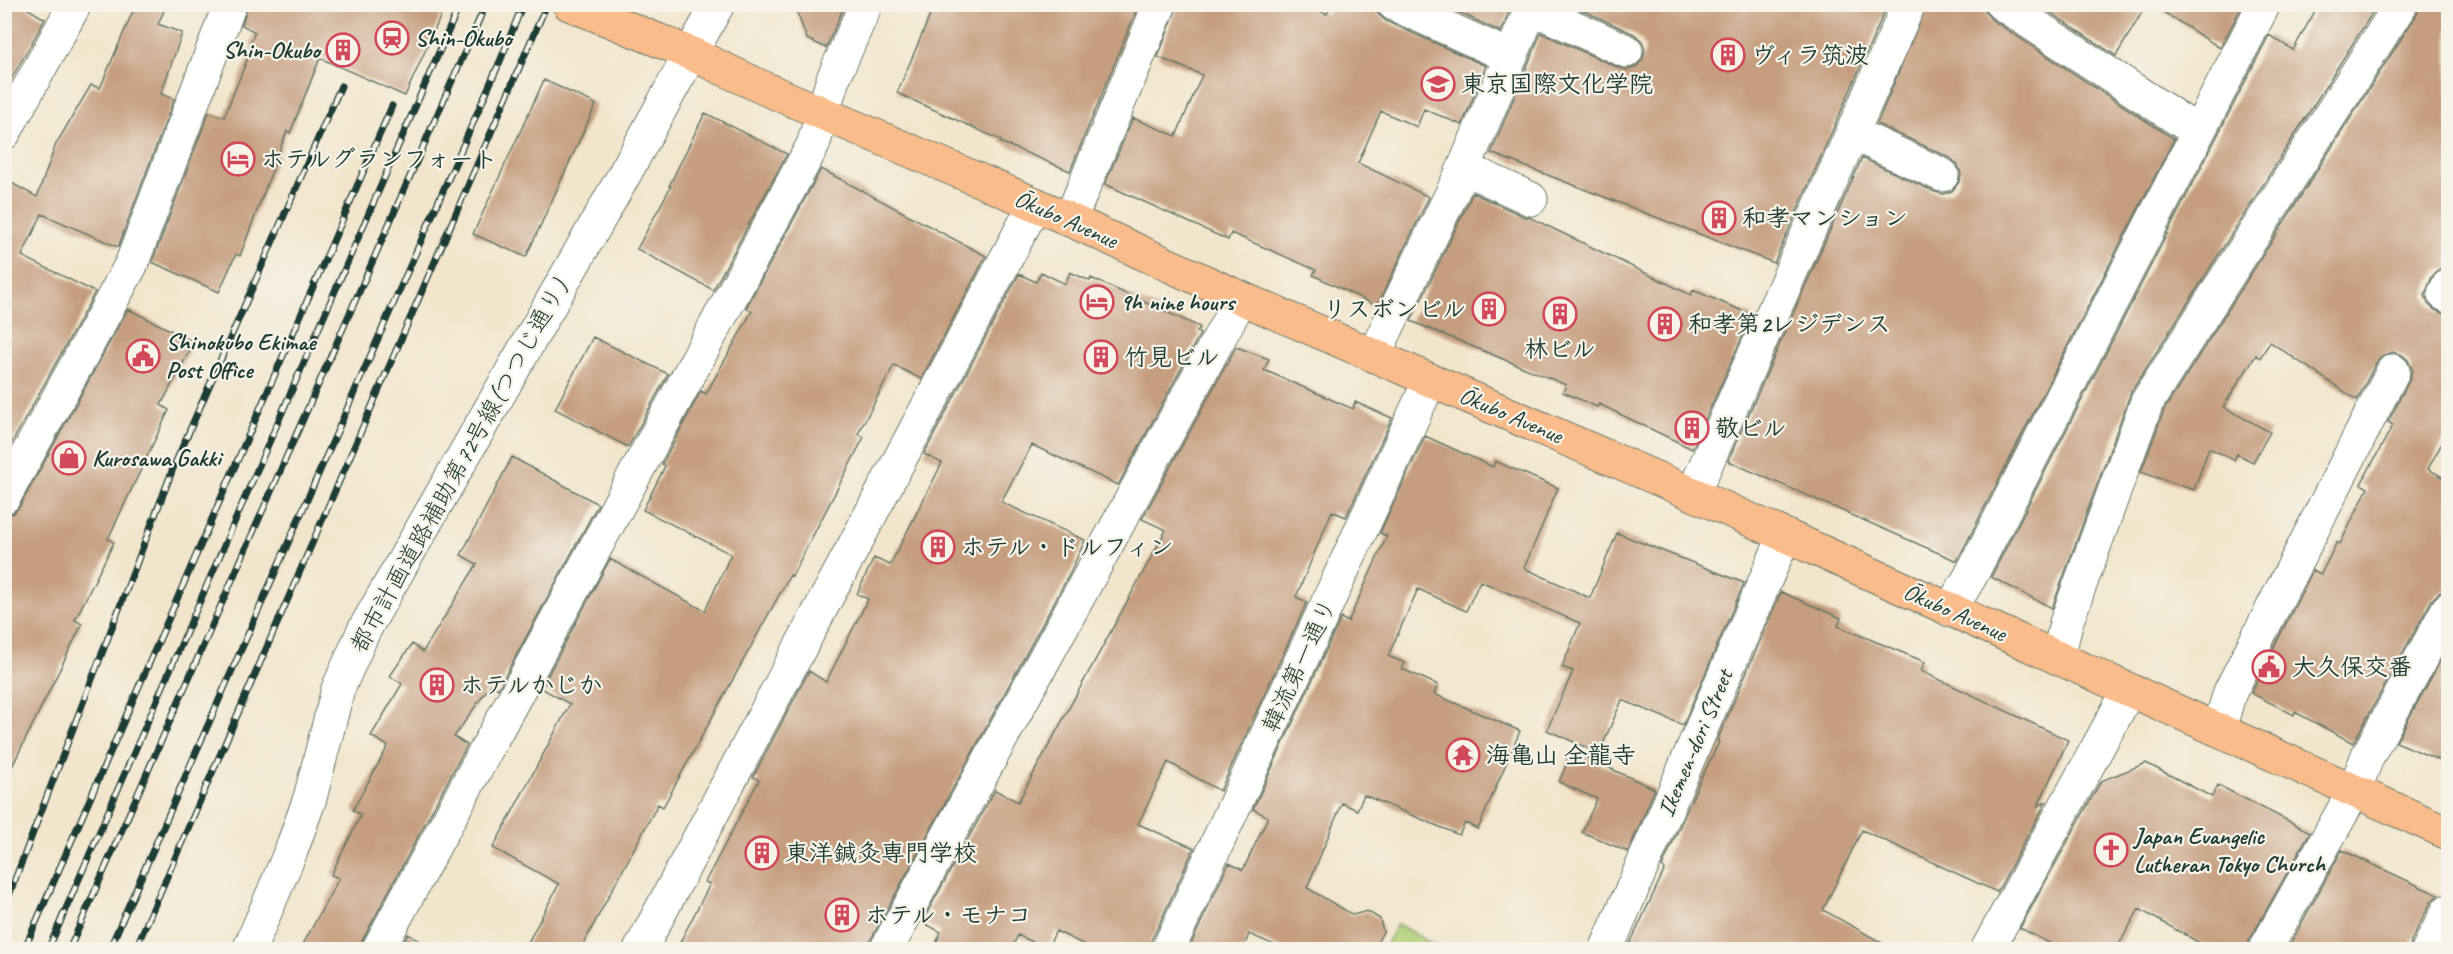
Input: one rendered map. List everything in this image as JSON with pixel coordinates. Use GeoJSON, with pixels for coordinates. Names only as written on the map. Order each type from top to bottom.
{"type":"FeatureCollection","features":[{"type":"Feature","properties":{"kind":"main road","name":"Ōkubo Avenue"},"geometry":{"type":"LineString","coordinates":[[569,4],[692,54],[822,113],[1035,204],[1241,298],[1693,494],[1784,537],[2448,833]]}},
{"type":"Feature","properties":{"kind":"street"},"geometry":{"type":"LineString","coordinates":[[4,133],[75,4]]}},
{"type":"Feature","properties":{"kind":"street"},"geometry":{"type":"LineString","coordinates":[[4,497],[131,265],[230,4]]}},
{"type":"Feature","properties":{"kind":"street","name":"都市計画道路補助第72号線(つつじ通り)"},"geometry":{"type":"LineString","coordinates":[[249,950],[291,851],[310,798],[338,689],[364,630],[692,54],[718,4]]}},
{"type":"Feature","properties":{"kind":"street"},"geometry":{"type":"LineString","coordinates":[[378,950],[813,146],[833,79],[866,4]]}},
{"type":"Feature","properties":{"kind":"street"},"geometry":{"type":"LineString","coordinates":[[1070,220],[1160,4]]}},
{"type":"Feature","properties":{"kind":"street"},"geometry":{"type":"LineString","coordinates":[[1394,4],[1511,57]]}},
{"type":"Feature","properties":{"kind":"street"},"geometry":{"type":"LineString","coordinates":[[1693,494],[1909,4]]}},
{"type":"Feature","properties":{"kind":"street"},"geometry":{"type":"LineString","coordinates":[[2002,4],[2198,132]]}},
{"type":"Feature","properties":{"kind":"street"},"geometry":{"type":"LineString","coordinates":[[1950,610],[1970,577],[2264,4]]}},
{"type":"Feature","properties":{"kind":"street"},"geometry":{"type":"LineString","coordinates":[[2058,658],[2066,623],[2147,402],[2401,4]]}},
{"type":"Feature","properties":{"kind":"street"},"geometry":{"type":"LineString","coordinates":[[1374,355],[1464,168],[1532,6],[1626,51]]}},
{"type":"Feature","properties":{"kind":"street"},"geometry":{"type":"LineString","coordinates":[[1852,133],[1942,176]]}},
{"type":"Feature","properties":{"kind":"street"},"geometry":{"type":"LineString","coordinates":[[1464,168],[1531,199]]}},
{"type":"Feature","properties":{"kind":"street"},"geometry":{"type":"LineString","coordinates":[[640,950],[1035,204]]}},
{"type":"Feature","properties":{"kind":"street"},"geometry":{"type":"LineString","coordinates":[[2448,286],[2444,294],[2448,296]]}},
{"type":"Feature","properties":{"kind":"street"},"geometry":{"type":"LineString","coordinates":[[886,950],[1241,298]]}},
{"type":"Feature","properties":{"kind":"street"},"geometry":{"type":"LineString","coordinates":[[2219,729],[2230,692],[2393,371]]}},
{"type":"Feature","properties":{"kind":"street","name":"韓流第一通り"},"geometry":{"type":"LineString","coordinates":[[1168,950],[1430,380]]}},
{"type":"Feature","properties":{"kind":"street","name":"Ikemen-dori Street"},"geometry":{"type":"LineString","coordinates":[[1606,950],[1784,537]]}},
{"type":"Feature","properties":{"kind":"street"},"geometry":{"type":"LineString","coordinates":[[2265,950],[2354,791],[2368,755],[2448,609]]}},
{"type":"Feature","properties":{"kind":"street"},"geometry":{"type":"LineString","coordinates":[[1987,950],[2129,690]]}},
{"type":"Feature","properties":{"kind":"street"},"geometry":{"type":"LineString","coordinates":[[2428,950],[2448,911]]}},
{"type":"Feature","properties":{"kind":"green space"},"geometry":{"type":"Polygon","coordinates":[[[1397,924],[1441,949],[1383,949],[1397,924]]]}},
{"type":"Feature","properties":{"kind":"building"},"geometry":{"type":"Polygon","coordinates":[[[4,4],[20,4],[45,19],[4,92],[4,4]]]}},
{"type":"Feature","properties":{"kind":"building"},"geometry":{"type":"Polygon","coordinates":[[[136,4],[167,4],[158,24],[182,33],[161,94],[174,99],[118,247],[42,214],[22,256],[95,292],[4,457],[4,179],[37,197],[56,144],[91,85],[100,88],[136,4]]]}},
{"type":"Feature","properties":{"kind":"building"},"geometry":{"type":"Polygon","coordinates":[[[248,4],[446,4],[405,96],[320,58],[290,133],[287,131],[240,256],[236,254],[219,292],[152,262],[209,112],[224,117],[253,45],[250,44],[255,32],[242,25],[248,4]]]}},
{"type":"Feature","properties":{"kind":"building"},"geometry":{"type":"Polygon","coordinates":[[[794,4],[845,4],[826,48],[807,39],[794,4]]]}},
{"type":"Feature","properties":{"kind":"building"},"geometry":{"type":"Polygon","coordinates":[[[935,4],[1139,4],[1070,171],[1000,142],[1001,140],[897,93],[935,4]]]}},
{"type":"Feature","properties":{"kind":"building"},"geometry":{"type":"Polygon","coordinates":[[[1178,4],[1303,4],[1327,14],[1331,4],[1375,4],[1378,14],[1386,21],[1486,66],[1462,125],[1424,109],[1417,127],[1381,111],[1358,163],[1429,197],[1377,306],[1313,275],[1316,270],[1231,233],[1228,240],[1105,184],[1133,118],[1176,136],[1202,75],[1158,57],[1178,4]]]}},
{"type":"Feature","properties":{"kind":"building"},"geometry":{"type":"Polygon","coordinates":[[[1441,4],[1512,4],[1501,32],[1441,4]]]}},
{"type":"Feature","properties":{"kind":"building"},"geometry":{"type":"Polygon","coordinates":[[[1569,4],[1888,4],[1774,263],[1491,153],[1541,33],[1619,68],[1628,70],[1636,67],[1643,59],[1645,49],[1642,41],[1634,34],[1569,4]]]}},
{"type":"Feature","properties":{"kind":"building"},"geometry":{"type":"Polygon","coordinates":[[[1927,4],[1984,4],[1986,13],[1992,20],[2174,139],[1957,561],[1728,461],[1862,158],[1943,194],[1952,191],[1959,182],[1961,174],[1958,165],[1950,158],[1877,124],[1927,4]]]}},
{"type":"Feature","properties":{"kind":"building"},"geometry":{"type":"Polygon","coordinates":[[[2037,4],[2147,4],[2116,56],[2037,4]]]}},
{"type":"Feature","properties":{"kind":"building"},"geometry":{"type":"Polygon","coordinates":[[[2151,4],[2243,4],[2220,48],[2151,4]]]}},
{"type":"Feature","properties":{"kind":"building"},"geometry":{"type":"Polygon","coordinates":[[[2319,4],[2378,4],[2131,392],[2052,608],[1991,577],[2269,35],[2293,50],[2319,4]]]}},
{"type":"Feature","properties":{"kind":"building"},"geometry":{"type":"Polygon","coordinates":[[[2420,4],[2448,4],[2448,268],[2438,270],[2432,277],[2425,295],[2428,304],[2435,310],[2448,315],[2448,432],[2428,469],[2448,480],[2448,590],[2439,593],[2432,600],[2353,743],[2295,712],[2294,715],[2251,693],[2313,570],[2321,574],[2337,542],[2340,544],[2368,488],[2361,484],[2393,425],[2388,422],[2410,379],[2412,369],[2408,360],[2393,352],[2382,356],[2357,400],[2270,342],[2260,358],[2256,355],[2223,407],[2270,432],[2253,462],[2237,454],[2234,460],[2209,448],[2194,490],[2141,472],[2164,410],[2417,14],[2420,4]]]}},
{"type":"Feature","properties":{"kind":"building"},"geometry":{"type":"Polygon","coordinates":[[[544,80],[596,104],[526,257],[473,234],[544,80]]]}},
{"type":"Feature","properties":{"kind":"building"},"geometry":{"type":"Polygon","coordinates":[[[705,113],[787,154],[713,290],[637,249],[671,186],[669,186],[705,113]]]}},
{"type":"Feature","properties":{"kind":"building"},"geometry":{"type":"Polygon","coordinates":[[[821,169],[986,256],[921,379],[894,365],[858,434],[864,437],[792,576],[790,575],[663,807],[658,804],[580,950],[524,950],[559,884],[493,848],[570,704],[541,688],[610,559],[705,611],[731,554],[643,510],[665,466],[662,464],[701,391],[706,394],[752,311],[746,308],[821,169]]]}},
{"type":"Feature","properties":{"kind":"building"},"geometry":{"type":"Polygon","coordinates":[[[1473,193],[1531,218],[1691,295],[1693,290],[1752,315],[1692,449],[1599,404],[1597,407],[1563,392],[1566,385],[1411,321],[1473,193]]]}},
{"type":"Feature","properties":{"kind":"building"},"geometry":{"type":"Polygon","coordinates":[[[1041,272],[1065,284],[1070,272],[1090,281],[1091,278],[1200,327],[1197,332],[1200,334],[1118,485],[1032,445],[1001,502],[1085,540],[1070,573],[867,950],[676,950],[710,884],[705,882],[759,780],[753,777],[809,671],[826,682],[868,599],[857,594],[874,558],[890,565],[942,463],[924,454],[1019,274],[1036,282],[1041,272]]]}},
{"type":"Feature","properties":{"kind":"building"},"geometry":{"type":"Polygon","coordinates":[[[128,309],[194,342],[161,405],[169,410],[108,539],[114,542],[75,620],[82,624],[4,783],[4,516],[14,513],[20,506],[128,309]]]}},
{"type":"Feature","properties":{"kind":"building"},"geometry":{"type":"Polygon","coordinates":[[[593,337],[668,374],[628,447],[555,409],[593,337]]]}},
{"type":"Feature","properties":{"kind":"building"},"geometry":{"type":"Polygon","coordinates":[[[1236,347],[1269,359],[1264,370],[1353,409],[1355,402],[1392,418],[1346,517],[1332,511],[1296,597],[1307,602],[1220,791],[1168,762],[1138,824],[1194,848],[1157,929],[1146,950],[1095,950],[1056,931],[1047,949],[1018,935],[1011,950],[933,950],[941,932],[922,922],[995,790],[1018,802],[1166,530],[1142,519],[1236,347]]]}},
{"type":"Feature","properties":{"kind":"building"},"geometry":{"type":"Polygon","coordinates":[[[1425,436],[1493,467],[1495,461],[1558,488],[1524,568],[1590,598],[1617,533],[1744,583],[1683,725],[1622,700],[1599,753],[1547,730],[1573,671],[1562,667],[1580,623],[1480,581],[1466,611],[1418,589],[1388,656],[1405,663],[1402,669],[1438,685],[1434,694],[1520,731],[1478,829],[1465,823],[1459,835],[1364,795],[1357,810],[1342,803],[1307,888],[1353,915],[1367,911],[1380,919],[1383,932],[1375,946],[1365,947],[1363,950],[1286,950],[1249,934],[1243,950],[1205,950],[1191,944],[1229,863],[1243,870],[1268,817],[1253,809],[1341,618],[1348,622],[1387,536],[1380,533],[1425,436]]]}},
{"type":"Feature","properties":{"kind":"building"},"geometry":{"type":"Polygon","coordinates":[[[512,457],[598,504],[498,689],[491,684],[454,737],[467,745],[359,950],[300,950],[339,878],[331,875],[361,815],[353,810],[388,746],[371,736],[402,684],[390,676],[412,644],[423,652],[477,564],[461,555],[512,457]]]}},
{"type":"Feature","properties":{"kind":"building"},"geometry":{"type":"Polygon","coordinates":[[[1781,592],[1841,618],[1838,626],[1925,662],[1921,671],[2068,740],[2038,806],[2046,802],[1997,892],[1862,830],[1823,910],[1895,950],[1627,950],[1665,869],[1662,867],[1719,742],[1717,741],[1781,592]]]}},
{"type":"Feature","properties":{"kind":"building"},"geometry":{"type":"Polygon","coordinates":[[[2448,647],[2448,764],[2396,742],[2448,647]]]}},
{"type":"Feature","properties":{"kind":"building"},"geometry":{"type":"Polygon","coordinates":[[[1572,751],[1655,789],[1628,852],[1582,832],[1597,799],[1559,782],[1572,751]]]}},
{"type":"Feature","properties":{"kind":"building"},"geometry":{"type":"Polygon","coordinates":[[[2146,763],[2212,797],[2218,785],[2310,832],[2246,950],[2212,950],[2139,909],[2116,950],[2063,950],[2020,928],[2101,781],[2146,763]]]}},
{"type":"Feature","properties":{"kind":"building"},"geometry":{"type":"Polygon","coordinates":[[[2342,850],[2438,895],[2431,902],[2411,941],[2410,950],[2287,950],[2342,850]]]}},
{"type":"Feature","properties":{"kind":"building"},"geometry":{"type":"Polygon","coordinates":[[[408,934],[435,950],[400,950],[408,934]]]}},
{"type":"Feature","properties":{"kind":"railway"},"geometry":{"type":"LineString","coordinates":[[48,950],[460,4]]}},
{"type":"Feature","properties":{"kind":"railway"},"geometry":{"type":"LineString","coordinates":[[69,950],[486,4]]}},
{"type":"Feature","properties":{"kind":"railway"},"geometry":{"type":"LineString","coordinates":[[109,950],[501,59],[523,4]]}},
{"type":"Feature","properties":{"kind":"railway"},"geometry":{"type":"LineString","coordinates":[[135,950],[547,4]]}},
{"type":"Feature","properties":{"kind":"railway"},"geometry":{"type":"LineString","coordinates":[[4,908],[174,466],[341,86]]}},
{"type":"Feature","properties":{"kind":"railway"},"geometry":{"type":"LineString","coordinates":[[24,950],[392,106]]}},
{"type":"Feature","properties":{"kind":"place","name":"Shin-Ōkubo"},"geometry":{"type":"Point","coordinates":[392,38]}},
{"type":"Feature","properties":{"kind":"place","name":"Shin-Okubo"},"geometry":{"type":"Point","coordinates":[343,50]}},
{"type":"Feature","properties":{"kind":"place","name":"ヴィラ筑波"},"geometry":{"type":"Point","coordinates":[1728,55]}},
{"type":"Feature","properties":{"kind":"place","name":"東京国際文化学院"},"geometry":{"type":"Point","coordinates":[1438,84]}},
{"type":"Feature","properties":{"kind":"place","name":"ホテルグランフォート"},"geometry":{"type":"Point","coordinates":[238,159]}},
{"type":"Feature","properties":{"kind":"place","name":"和孝マンション"},"geometry":{"type":"Point","coordinates":[1719,218]}},
{"type":"Feature","properties":{"kind":"place","name":"9h nine hours"},"geometry":{"type":"Point","coordinates":[1097,302]}},
{"type":"Feature","properties":{"kind":"place","name":"リスボンビル"},"geometry":{"type":"Point","coordinates":[1489,309]}},
{"type":"Feature","properties":{"kind":"place","name":"林ビル"},"geometry":{"type":"Point","coordinates":[1560,314]}},
{"type":"Feature","properties":{"kind":"place","name":"和孝第2レジデンス"},"geometry":{"type":"Point","coordinates":[1665,324]}},
{"type":"Feature","properties":{"kind":"place","name":"Shinokubo Ekimae Post Office"},"geometry":{"type":"Point","coordinates":[143,356]}},
{"type":"Feature","properties":{"kind":"place","name":"竹見ビル"},"geometry":{"type":"Point","coordinates":[1101,357]}},
{"type":"Feature","properties":{"kind":"place","name":"敬ビル"},"geometry":{"type":"Point","coordinates":[1692,428]}},
{"type":"Feature","properties":{"kind":"place","name":"Kurosawa Gakki"},"geometry":{"type":"Point","coordinates":[69,458]}},
{"type":"Feature","properties":{"kind":"place","name":"ホテル・ドルフィン"},"geometry":{"type":"Point","coordinates":[938,547]}},
{"type":"Feature","properties":{"kind":"place","name":"大久保交番"},"geometry":{"type":"Point","coordinates":[2269,667]}},
{"type":"Feature","properties":{"kind":"place","name":"ホテルかじか"},"geometry":{"type":"Point","coordinates":[437,685]}},
{"type":"Feature","properties":{"kind":"place","name":"海亀山 全龍寺"},"geometry":{"type":"Point","coordinates":[1463,755]}},
{"type":"Feature","properties":{"kind":"place","name":"Japan Evangelic Lutheran Tokyo Church"},"geometry":{"type":"Point","coordinates":[2111,850]}},
{"type":"Feature","properties":{"kind":"place","name":"東洋鍼灸専門学校"},"geometry":{"type":"Point","coordinates":[762,853]}},
{"type":"Feature","properties":{"kind":"place","name":"ホテル・モナコ"},"geometry":{"type":"Point","coordinates":[842,915]}}]}
